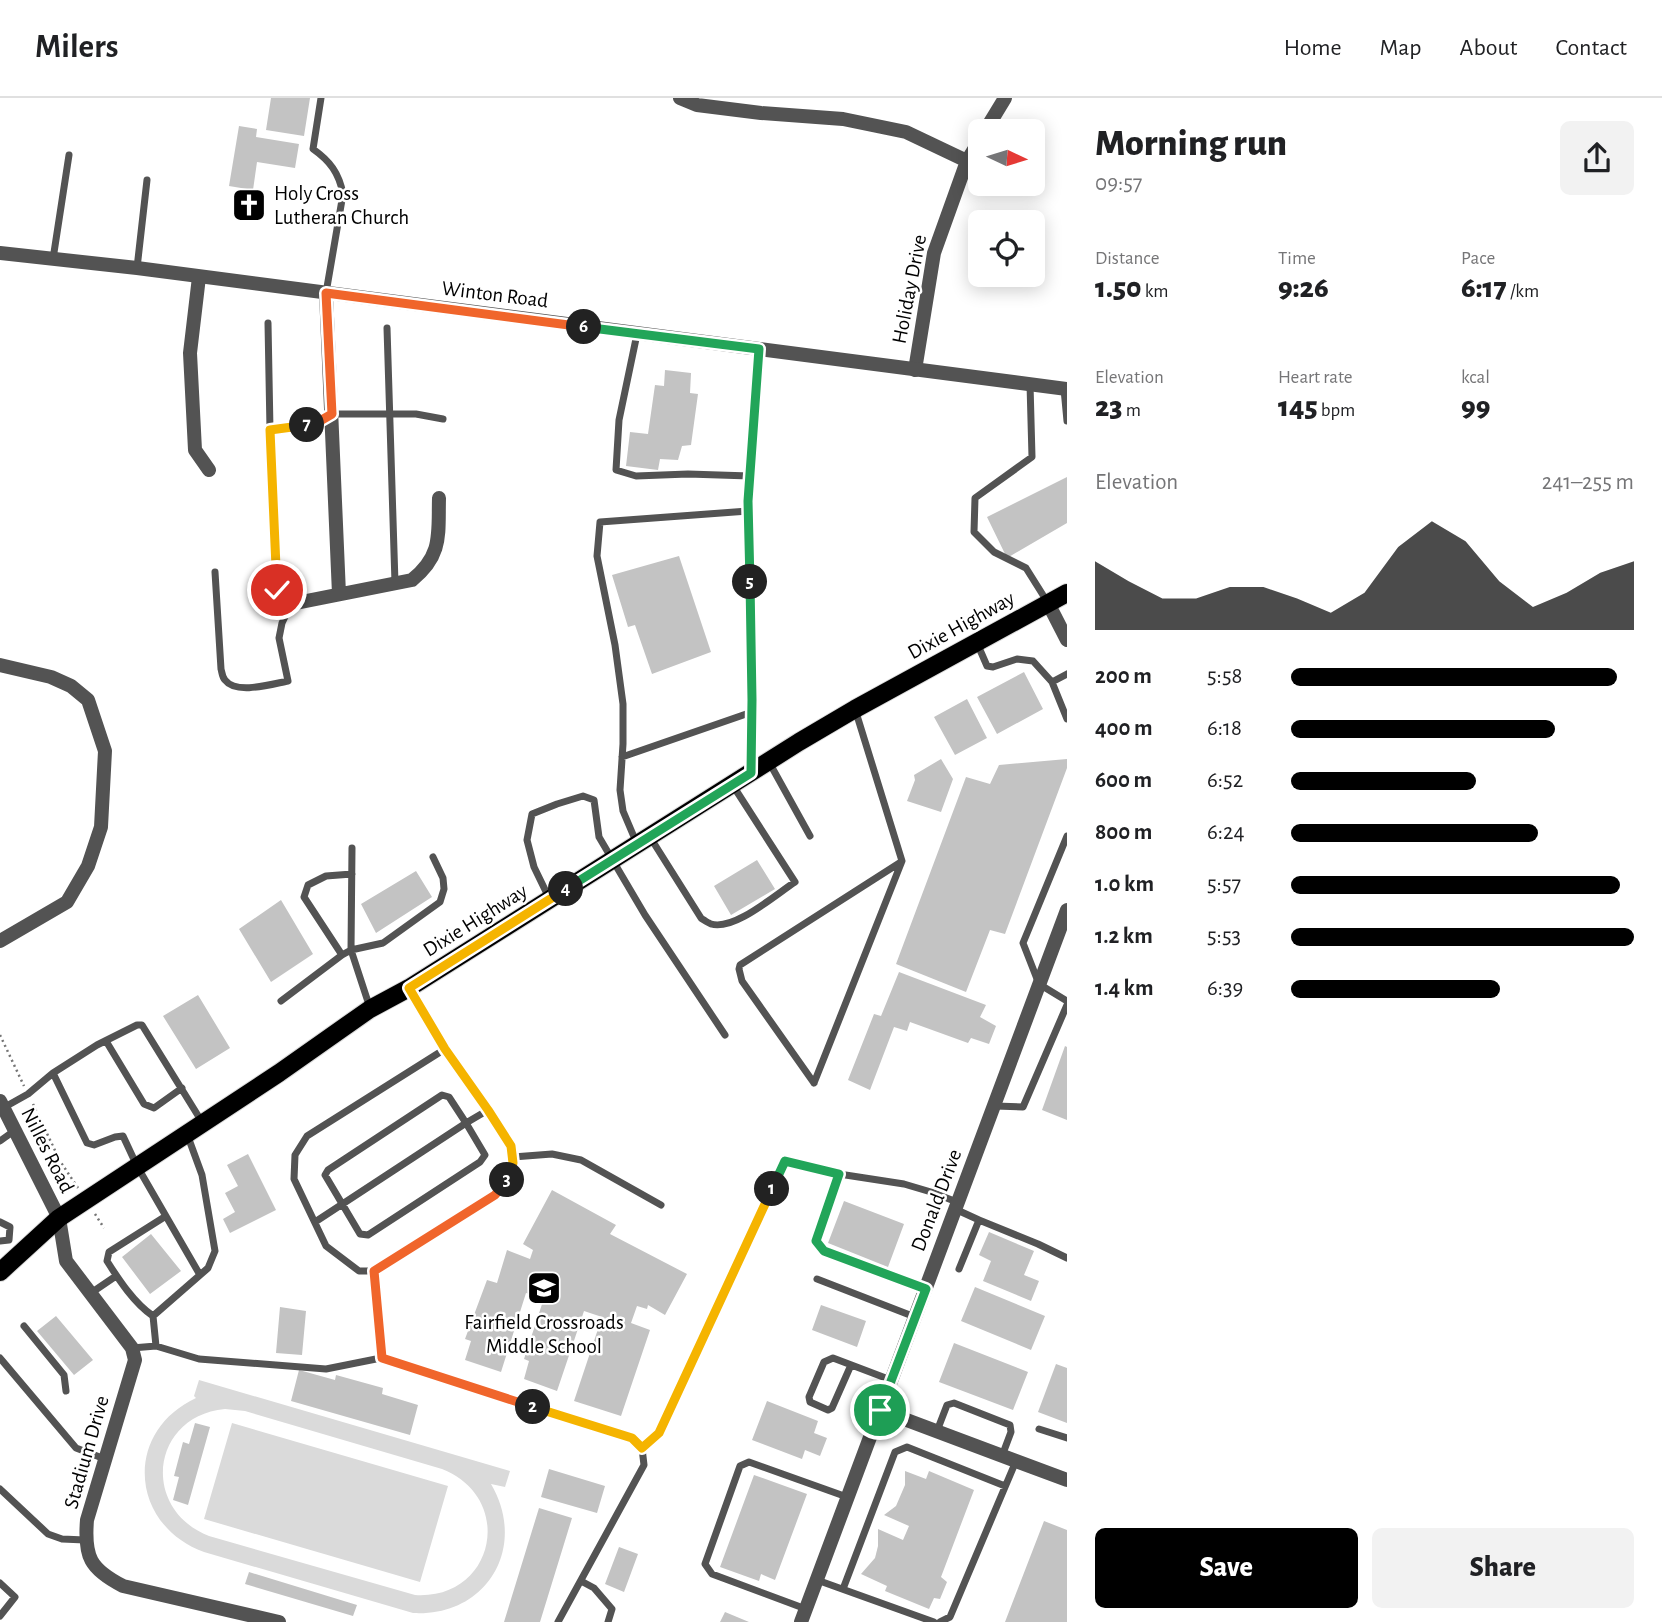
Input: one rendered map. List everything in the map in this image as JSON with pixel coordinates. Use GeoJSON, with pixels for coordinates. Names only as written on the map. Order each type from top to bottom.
{"type":"FeatureCollection","features":[{"type":"Feature","properties":{"kind":"main road","name":"Dixie Highway"},"geometry":{"type":"LineString","coordinates":[[0,1272],[10,1245],[59,1218],[279,1073],[370,1009],[409,988],[855,709],[1067,593]]}},
{"type":"Feature","properties":{"kind":"street"},"geometry":{"type":"LineString","coordinates":[[680,98],[697,105],[762,106],[906,132],[968,161]]}},
{"type":"Feature","properties":{"kind":"street"},"geometry":{"type":"LineString","coordinates":[[993,119],[1006,98]]}},
{"type":"Feature","properties":{"kind":"street","name":"Holiday Drive"},"geometry":{"type":"LineString","coordinates":[[915,370],[934,253],[968,161]]}},
{"type":"Feature","properties":{"kind":"street","name":"Winton Road"},"geometry":{"type":"LineString","coordinates":[[0,253],[137,268],[1065,389]]}},
{"type":"Feature","properties":{"kind":"street"},"geometry":{"type":"LineString","coordinates":[[199,276],[190,353],[195,450],[209,470]]}},
{"type":"Feature","properties":{"kind":"street"},"geometry":{"type":"LineString","coordinates":[[326,293],[340,594]]}},
{"type":"Feature","properties":{"kind":"street"},"geometry":{"type":"LineString","coordinates":[[291,604],[412,580],[425,570],[433,556],[438,539],[439,498]]}},
{"type":"Feature","properties":{"kind":"street"},"geometry":{"type":"LineString","coordinates":[[1048,603],[1067,640]]}},
{"type":"Feature","properties":{"kind":"street"},"geometry":{"type":"LineString","coordinates":[[0,665],[51,677],[71,686],[88,700],[105,751],[101,827],[89,866],[67,902],[0,941]]}},
{"type":"Feature","properties":{"kind":"street","name":"Donald Drive"},"geometry":{"type":"LineString","coordinates":[[804,1615],[1039,984],[1062,941],[1067,910]]}},
{"type":"Feature","properties":{"kind":"street","name":"Nilles Road"},"geometry":{"type":"LineString","coordinates":[[1,1105],[59,1218]]}},
{"type":"Feature","properties":{"kind":"street"},"geometry":{"type":"LineString","coordinates":[[59,1218],[66,1261],[132,1348]]}},
{"type":"Feature","properties":{"kind":"street","name":"Stadium Drive"},"geometry":{"type":"LineString","coordinates":[[132,1348],[135,1360],[87,1520],[85,1540],[92,1562],[104,1576],[123,1587],[279,1622]]}},
{"type":"Feature","properties":{"kind":"street"},"geometry":{"type":"LineString","coordinates":[[880,1410],[1067,1480]]}},
{"type":"Feature","properties":{"kind":"lane"},"geometry":{"type":"LineString","coordinates":[[321,98],[313,149],[333,167],[343,194],[326,293]]}},
{"type":"Feature","properties":{"kind":"lane"},"geometry":{"type":"LineString","coordinates":[[53,259],[69,155]]}},
{"type":"Feature","properties":{"kind":"lane"},"geometry":{"type":"LineString","coordinates":[[137,268],[147,180]]}},
{"type":"Feature","properties":{"kind":"lane"},"geometry":{"type":"LineString","coordinates":[[215,572],[221,669],[225,680],[235,687],[246,688],[288,681],[279,638],[282,623],[291,604],[277,590],[268,323]]}},
{"type":"Feature","properties":{"kind":"lane"},"geometry":{"type":"LineString","coordinates":[[387,328],[395,583]]}},
{"type":"Feature","properties":{"kind":"lane"},"geometry":{"type":"LineString","coordinates":[[637,334],[619,420],[616,470],[636,476],[750,476]]}},
{"type":"Feature","properties":{"kind":"lane"},"geometry":{"type":"LineString","coordinates":[[751,773],[748,511],[759,349]]}},
{"type":"Feature","properties":{"kind":"lane"},"geometry":{"type":"LineString","coordinates":[[1030,384],[1032,457],[975,498],[974,532],[994,552],[1026,568],[1048,603]]}},
{"type":"Feature","properties":{"kind":"lane"},"geometry":{"type":"LineString","coordinates":[[1065,389],[1067,421]]}},
{"type":"Feature","properties":{"kind":"lane"},"geometry":{"type":"LineString","coordinates":[[270,430],[313,425],[332,414],[416,414],[443,419]]}},
{"type":"Feature","properties":{"kind":"lane"},"geometry":{"type":"LineString","coordinates":[[732,785],[794,882],[736,922],[710,924],[701,918],[675,877],[643,841],[623,811],[620,789],[623,704],[615,645],[597,556],[600,522],[748,511]]}},
{"type":"Feature","properties":{"kind":"lane"},"geometry":{"type":"LineString","coordinates":[[977,642],[988,666],[993,667],[1017,659],[1033,661],[1052,682],[1067,719]]}},
{"type":"Feature","properties":{"kind":"lane"},"geometry":{"type":"LineString","coordinates":[[1052,682],[1067,674]]}},
{"type":"Feature","properties":{"kind":"lane"},"geometry":{"type":"LineString","coordinates":[[855,709],[902,861],[814,1083],[742,981],[740,965],[902,861]]}},
{"type":"Feature","properties":{"kind":"lane"},"geometry":{"type":"LineString","coordinates":[[622,757],[752,712]]}},
{"type":"Feature","properties":{"kind":"lane"},"geometry":{"type":"LineString","coordinates":[[768,762],[810,836]]}},
{"type":"Feature","properties":{"kind":"lane"},"geometry":{"type":"LineString","coordinates":[[550,900],[534,867],[527,840],[532,814],[583,796],[594,800],[599,837],[612,861],[725,1035]]}},
{"type":"Feature","properties":{"kind":"lane"},"geometry":{"type":"LineString","coordinates":[[994,1106],[1023,1107],[1067,1003],[1039,984],[1023,943],[1067,836]]}},
{"type":"Feature","properties":{"kind":"lane"},"geometry":{"type":"LineString","coordinates":[[352,848],[351,950],[370,1009]]}},
{"type":"Feature","properties":{"kind":"lane"},"geometry":{"type":"LineString","coordinates":[[281,1001],[342,955],[351,950],[383,943],[440,902],[444,889],[443,878],[433,857]]}},
{"type":"Feature","properties":{"kind":"lane"},"geometry":{"type":"LineString","coordinates":[[342,955],[304,897],[308,885],[326,877],[352,874]]}},
{"type":"Feature","properties":{"kind":"lane"},"geometry":{"type":"LineString","coordinates":[[409,988],[445,1049],[511,1146],[513,1163],[508,1179],[495,1195],[374,1271],[359,1270],[326,1246],[295,1179],[295,1155],[307,1136],[445,1049]]}},
{"type":"Feature","properties":{"kind":"lane"},"geometry":{"type":"LineString","coordinates":[[1,1105],[28,1094],[53,1073],[106,1041],[142,1024],[203,1123]]}},
{"type":"Feature","properties":{"kind":"lane"},"geometry":{"type":"LineString","coordinates":[[106,1041],[144,1104],[154,1108],[181,1088]]}},
{"type":"Feature","properties":{"kind":"lane"},"geometry":{"type":"LineString","coordinates":[[53,1073],[87,1143],[94,1146],[123,1136],[137,1166],[200,1275]]}},
{"type":"Feature","properties":{"kind":"lane"},"geometry":{"type":"LineString","coordinates":[[442,1095],[449,1097],[466,1123],[485,1155],[480,1162],[368,1235],[360,1234],[326,1175],[328,1170],[442,1095]]}},
{"type":"Feature","properties":{"kind":"lane"},"geometry":{"type":"LineString","coordinates":[[315,1222],[488,1110]]}},
{"type":"Feature","properties":{"kind":"lane"},"geometry":{"type":"LineString","coordinates":[[0,1141],[14,1130]]}},
{"type":"Feature","properties":{"kind":"lane"},"geometry":{"type":"LineString","coordinates":[[153,1317],[208,1268],[215,1251],[202,1175],[186,1133]]}},
{"type":"Feature","properties":{"kind":"lane"},"geometry":{"type":"LineString","coordinates":[[513,1157],[552,1154],[581,1160],[661,1205]]}},
{"type":"Feature","properties":{"kind":"lane"},"geometry":{"type":"LineString","coordinates":[[642,1448],[659,1433],[785,1161],[839,1174],[904,1184],[931,1192],[979,1220],[1067,1258]]}},
{"type":"Feature","properties":{"kind":"lane"},"geometry":{"type":"LineString","coordinates":[[839,1174],[816,1241],[824,1251],[926,1289]]}},
{"type":"Feature","properties":{"kind":"lane"},"geometry":{"type":"LineString","coordinates":[[156,1346],[153,1317],[116,1276],[107,1261],[109,1252],[166,1216]]}},
{"type":"Feature","properties":{"kind":"lane"},"geometry":{"type":"LineString","coordinates":[[960,1269],[979,1220]]}},
{"type":"Feature","properties":{"kind":"lane"},"geometry":{"type":"LineString","coordinates":[[0,1222],[10,1227],[10,1245]]}},
{"type":"Feature","properties":{"kind":"lane"},"geometry":{"type":"LineString","coordinates":[[374,1271],[382,1358]]}},
{"type":"Feature","properties":{"kind":"lane"},"geometry":{"type":"LineString","coordinates":[[90,1294],[116,1276]]}},
{"type":"Feature","properties":{"kind":"lane"},"geometry":{"type":"LineString","coordinates":[[817,1279],[915,1317]]}},
{"type":"Feature","properties":{"kind":"lane"},"geometry":{"type":"LineString","coordinates":[[24,1326],[64,1375],[66,1391]]}},
{"type":"Feature","properties":{"kind":"lane"},"geometry":{"type":"LineString","coordinates":[[132,1348],[156,1346],[199,1359],[326,1369],[382,1358],[632,1438],[642,1448],[644,1465],[558,1622]]}},
{"type":"Feature","properties":{"kind":"lane"},"geometry":{"type":"LineString","coordinates":[[0,1358],[76,1448],[105,1459]]}},
{"type":"Feature","properties":{"kind":"lane"},"geometry":{"type":"LineString","coordinates":[[851,1365],[832,1408],[828,1410],[810,1402],[809,1396],[824,1362],[828,1359],[833,1358],[891,1380]]}},
{"type":"Feature","properties":{"kind":"lane"},"geometry":{"type":"LineString","coordinates":[[937,1431],[947,1405],[954,1403],[1010,1425],[1011,1432],[1005,1486],[950,1617],[940,1622]]}},
{"type":"Feature","properties":{"kind":"lane"},"geometry":{"type":"LineString","coordinates":[[1039,1429],[1067,1438]]}},
{"type":"Feature","properties":{"kind":"lane"},"geometry":{"type":"LineString","coordinates":[[843,1589],[895,1451],[907,1447],[1005,1486]]}},
{"type":"Feature","properties":{"kind":"lane"},"geometry":{"type":"LineString","coordinates":[[804,1615],[712,1574],[705,1564],[740,1466],[749,1462],[848,1497]]}},
{"type":"Feature","properties":{"kind":"lane"},"geometry":{"type":"LineString","coordinates":[[0,1489],[48,1534],[62,1539],[85,1540]]}},
{"type":"Feature","properties":{"kind":"lane"},"geometry":{"type":"LineString","coordinates":[[817,1580],[931,1621]]}},
{"type":"Feature","properties":{"kind":"lane"},"geometry":{"type":"LineString","coordinates":[[581,1581],[594,1588],[612,1609],[608,1622]]}},
{"type":"Feature","properties":{"kind":"lane"},"geometry":{"type":"LineString","coordinates":[[0,1583],[16,1597],[0,1616]]}},
{"type":"Feature","properties":{"kind":"shaded area"},"geometry":{"type":"Polygon","coordinates":[[[199,1380],[510,1471],[505,1487],[491,1484],[501,1508],[505,1531],[502,1554],[494,1574],[480,1591],[462,1603],[439,1611],[413,1613],[204,1552],[179,1539],[161,1521],[150,1500],[145,1478],[147,1455],[156,1433],[172,1413],[196,1398],[194,1396],[199,1380]],[[225,1409],[200,1415],[182,1428],[169,1445],[163,1465],[164,1486],[172,1506],[187,1523],[209,1536],[415,1595],[442,1592],[463,1582],[478,1565],[486,1545],[487,1523],[480,1502],[465,1483],[442,1469],[245,1411],[225,1409]]]}},
{"type":"Feature","properties":{"kind":"shaded area"},"geometry":{"type":"Polygon","coordinates":[[[232,1423],[448,1486],[420,1582],[204,1519],[232,1423]]]}},
{"type":"Feature","properties":{"kind":"building"},"geometry":{"type":"Polygon","coordinates":[[[271,98],[310,98],[304,136],[266,130],[271,98]]]}},
{"type":"Feature","properties":{"kind":"building"},"geometry":{"type":"Polygon","coordinates":[[[239,126],[257,129],[256,137],[299,144],[295,168],[257,162],[253,190],[229,186],[239,126]]]}},
{"type":"Feature","properties":{"kind":"building"},"geometry":{"type":"Polygon","coordinates":[[[665,370],[691,373],[690,393],[698,394],[691,445],[682,446],[678,460],[660,459],[658,470],[626,466],[630,432],[648,434],[655,385],[664,386],[665,370]]]}},
{"type":"Feature","properties":{"kind":"building"},"geometry":{"type":"Polygon","coordinates":[[[1067,477],[1067,523],[1007,558],[987,517],[1067,477]]]}},
{"type":"Feature","properties":{"kind":"building"},"geometry":{"type":"Polygon","coordinates":[[[679,556],[711,652],[652,674],[635,625],[628,627],[612,575],[679,556]]]}},
{"type":"Feature","properties":{"kind":"building"},"geometry":{"type":"Polygon","coordinates":[[[1024,672],[1043,709],[997,734],[977,697],[1024,672]]]}},
{"type":"Feature","properties":{"kind":"building"},"geometry":{"type":"Polygon","coordinates":[[[967,699],[987,738],[955,755],[934,717],[967,699]]]}},
{"type":"Feature","properties":{"kind":"building"},"geometry":{"type":"Polygon","coordinates":[[[941,759],[953,779],[941,812],[907,801],[915,780],[914,775],[941,759]]]}},
{"type":"Feature","properties":{"kind":"building"},"geometry":{"type":"Polygon","coordinates":[[[1067,759],[1067,768],[1005,934],[990,930],[966,992],[896,964],[966,777],[990,784],[999,765],[1067,759]]]}},
{"type":"Feature","properties":{"kind":"building"},"geometry":{"type":"Polygon","coordinates":[[[757,860],[775,889],[731,915],[714,886],[757,860]]]}},
{"type":"Feature","properties":{"kind":"building"},"geometry":{"type":"Polygon","coordinates":[[[416,871],[432,897],[376,933],[361,904],[416,871]]]}},
{"type":"Feature","properties":{"kind":"building"},"geometry":{"type":"Polygon","coordinates":[[[281,900],[313,954],[271,982],[239,929],[281,900]]]}},
{"type":"Feature","properties":{"kind":"building"},"geometry":{"type":"Polygon","coordinates":[[[899,972],[986,1005],[980,1017],[996,1026],[989,1044],[971,1038],[968,1043],[910,1022],[907,1031],[894,1027],[870,1090],[848,1080],[874,1014],[881,1016],[899,972]]]}},
{"type":"Feature","properties":{"kind":"building"},"geometry":{"type":"Polygon","coordinates":[[[198,995],[230,1048],[196,1069],[163,1016],[198,995]]]}},
{"type":"Feature","properties":{"kind":"building"},"geometry":{"type":"Polygon","coordinates":[[[1065,1046],[1067,1047],[1067,1120],[1042,1110],[1065,1046]]]}},
{"type":"Feature","properties":{"kind":"building"},"geometry":{"type":"Polygon","coordinates":[[[248,1154],[276,1210],[230,1233],[223,1219],[235,1212],[225,1193],[238,1186],[227,1165],[248,1154]]]}},
{"type":"Feature","properties":{"kind":"building"},"geometry":{"type":"Polygon","coordinates":[[[552,1190],[616,1225],[610,1234],[687,1274],[665,1315],[648,1305],[647,1309],[637,1306],[631,1323],[650,1330],[621,1416],[574,1401],[602,1317],[584,1311],[557,1391],[524,1379],[529,1361],[524,1359],[544,1298],[526,1293],[501,1372],[465,1360],[471,1341],[465,1339],[487,1280],[497,1283],[507,1250],[530,1259],[533,1250],[523,1244],[552,1190]]]}},
{"type":"Feature","properties":{"kind":"building"},"geometry":{"type":"Polygon","coordinates":[[[844,1201],[904,1224],[888,1267],[828,1243],[844,1201]]]}},
{"type":"Feature","properties":{"kind":"building"},"geometry":{"type":"Polygon","coordinates":[[[989,1232],[1034,1251],[1024,1275],[1039,1281],[1031,1301],[983,1281],[991,1261],[979,1255],[989,1232]]]}},
{"type":"Feature","properties":{"kind":"building"},"geometry":{"type":"Polygon","coordinates":[[[151,1234],[181,1271],[150,1294],[122,1257],[151,1234]]]}},
{"type":"Feature","properties":{"kind":"building"},"geometry":{"type":"Polygon","coordinates":[[[975,1287],[1045,1316],[1031,1350],[961,1321],[975,1287]]]}},
{"type":"Feature","properties":{"kind":"building"},"geometry":{"type":"Polygon","coordinates":[[[821,1305],[866,1321],[857,1347],[812,1330],[821,1305]]]}},
{"type":"Feature","properties":{"kind":"building"},"geometry":{"type":"Polygon","coordinates":[[[280,1307],[306,1311],[302,1355],[276,1353],[280,1307]]]}},
{"type":"Feature","properties":{"kind":"building"},"geometry":{"type":"Polygon","coordinates":[[[56,1316],[93,1360],[74,1375],[37,1331],[56,1316]]]}},
{"type":"Feature","properties":{"kind":"building"},"geometry":{"type":"Polygon","coordinates":[[[954,1343],[1028,1372],[1013,1410],[939,1382],[954,1343]]]}},
{"type":"Feature","properties":{"kind":"building"},"geometry":{"type":"Polygon","coordinates":[[[1056,1364],[1067,1368],[1067,1423],[1038,1412],[1056,1364]]]}},
{"type":"Feature","properties":{"kind":"building"},"geometry":{"type":"Polygon","coordinates":[[[299,1370],[335,1380],[336,1375],[383,1388],[382,1394],[418,1405],[410,1435],[291,1401],[299,1370]]]}},
{"type":"Feature","properties":{"kind":"building"},"geometry":{"type":"Polygon","coordinates":[[[767,1401],[818,1421],[814,1433],[827,1438],[820,1456],[805,1450],[802,1459],[752,1440],[767,1401]]]}},
{"type":"Feature","properties":{"kind":"building"},"geometry":{"type":"Polygon","coordinates":[[[195,1423],[210,1427],[188,1505],[173,1500],[179,1477],[174,1476],[183,1442],[189,1444],[195,1423]]]}},
{"type":"Feature","properties":{"kind":"building"},"geometry":{"type":"Polygon","coordinates":[[[549,1469],[605,1486],[597,1513],[541,1497],[549,1469]]]}},
{"type":"Feature","properties":{"kind":"building"},"geometry":{"type":"Polygon","coordinates":[[[905,1471],[926,1479],[929,1471],[974,1490],[941,1577],[947,1582],[940,1599],[934,1598],[929,1609],[885,1591],[887,1586],[861,1574],[875,1558],[878,1529],[903,1540],[909,1526],[884,1515],[896,1506],[905,1485],[905,1471]]]}},
{"type":"Feature","properties":{"kind":"building"},"geometry":{"type":"Polygon","coordinates":[[[754,1475],[807,1494],[775,1580],[761,1574],[759,1581],[720,1567],[754,1475]]]}},
{"type":"Feature","properties":{"kind":"building"},"geometry":{"type":"Polygon","coordinates":[[[539,1508],[572,1518],[540,1622],[504,1622],[539,1508]]]}},
{"type":"Feature","properties":{"kind":"building"},"geometry":{"type":"Polygon","coordinates":[[[1044,1521],[1067,1530],[1067,1622],[1005,1622],[1044,1521]]]}},
{"type":"Feature","properties":{"kind":"building"},"geometry":{"type":"Polygon","coordinates":[[[619,1547],[638,1554],[624,1592],[605,1584],[619,1547]]]}},
{"type":"Feature","properties":{"kind":"building"},"geometry":{"type":"Polygon","coordinates":[[[249,1572],[357,1605],[353,1616],[245,1584],[249,1572]]]}},
{"type":"Feature","properties":{"kind":"building"},"geometry":{"type":"Polygon","coordinates":[[[725,1612],[749,1622],[720,1622],[725,1612]]]}},
{"type":"Feature","properties":{"kind":"place","name":"Holy Cross Lutheran Church"},"geometry":{"type":"Point","coordinates":[249,205]}},
{"type":"Feature","properties":{"kind":"place","name":"Fairfield Crossroads Middle School"},"geometry":{"type":"Point","coordinates":[544,1288]}},
{"type":"Feature","properties":{"kind":"route"},"geometry":{"type":"LineString","coordinates":[[277,590],[270,430],[313,425],[332,414],[326,293],[759,349],[748,501],[751,773],[409,988],[445,1049],[511,1146],[513,1163],[508,1179],[495,1195],[374,1271],[382,1358],[632,1438],[642,1448],[659,1433],[785,1161],[839,1174],[816,1241],[824,1251],[926,1289],[880,1410]]}}]}
